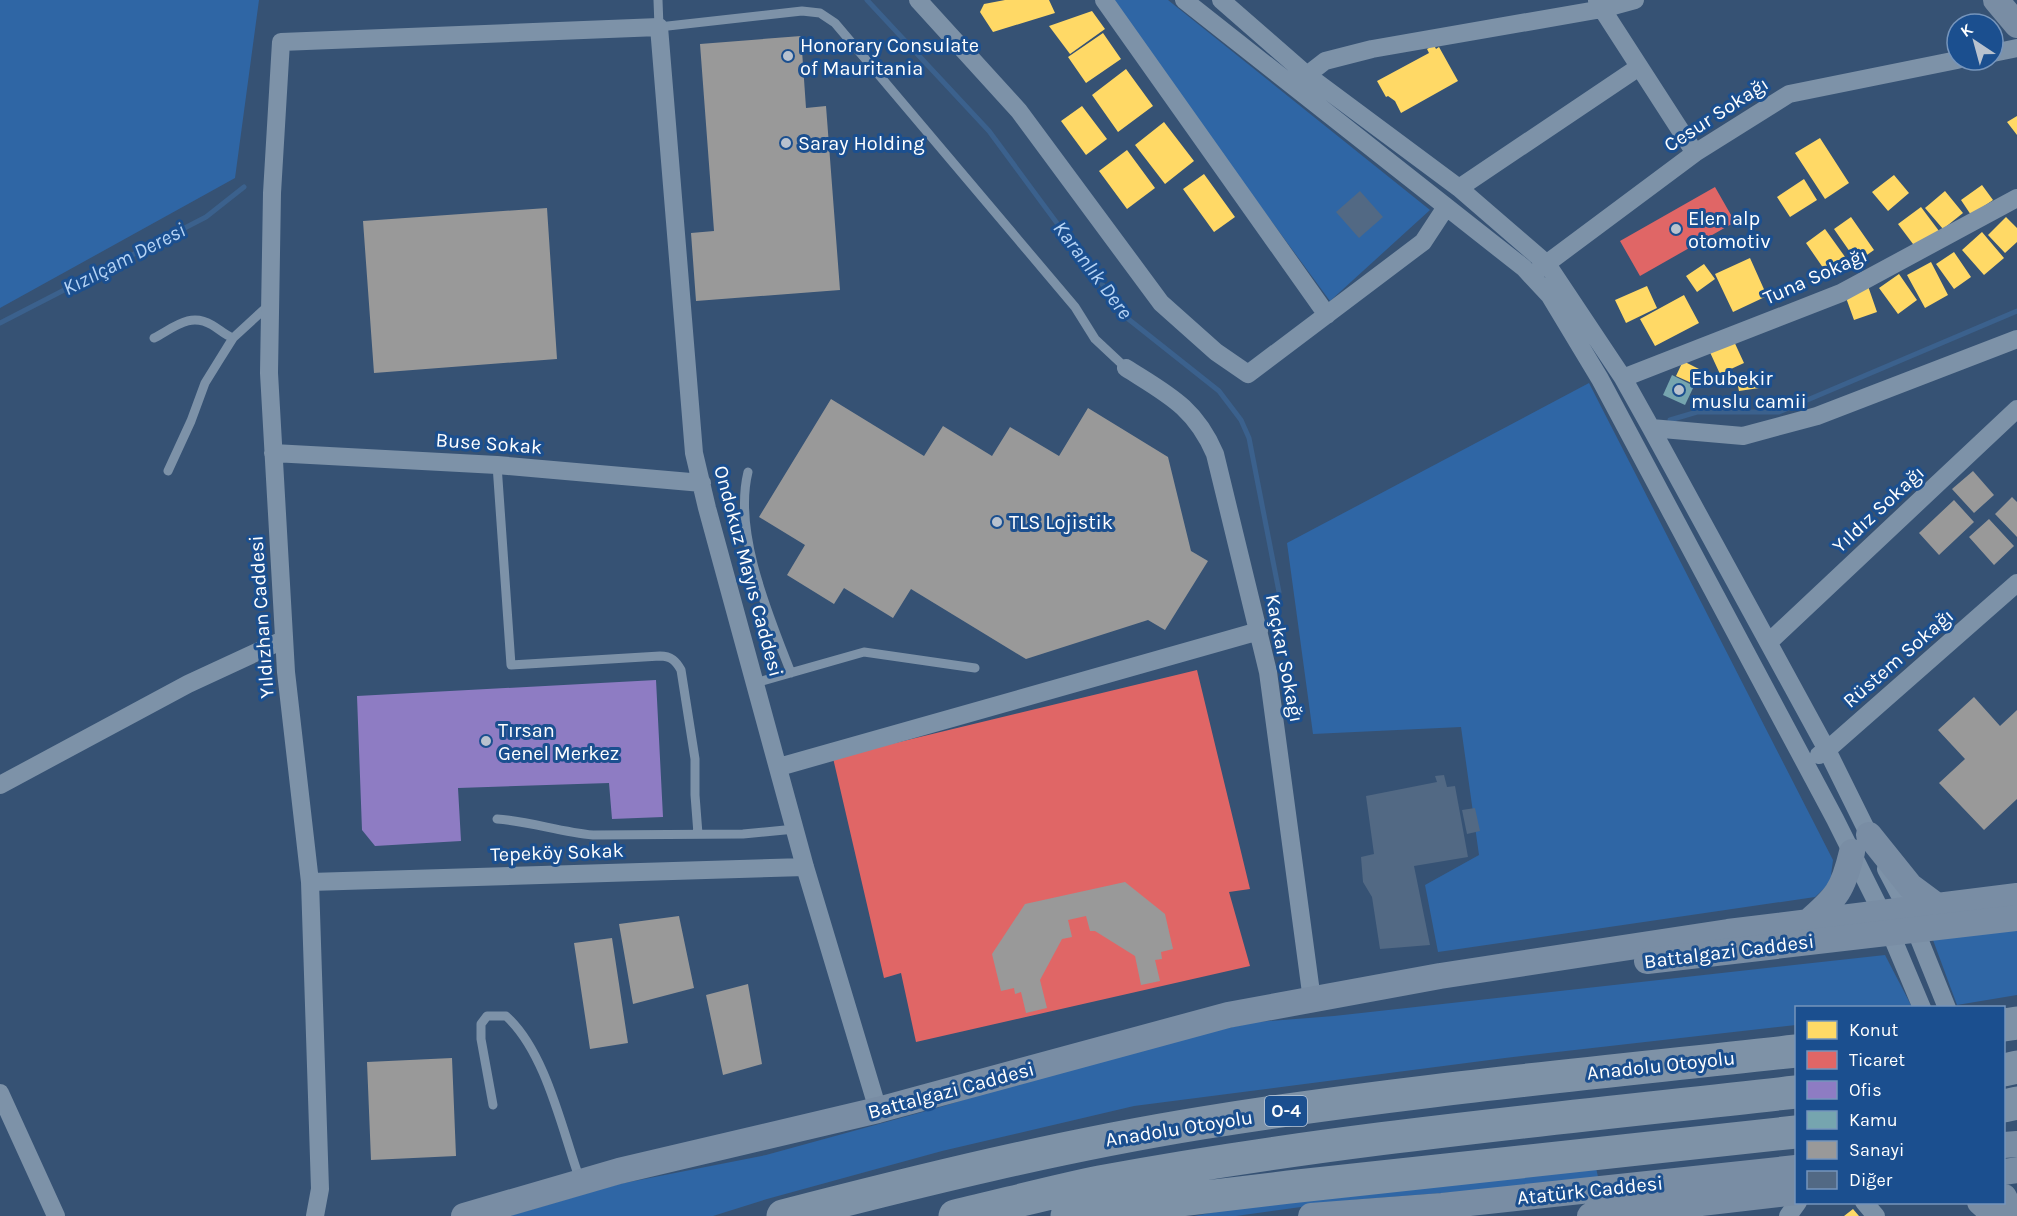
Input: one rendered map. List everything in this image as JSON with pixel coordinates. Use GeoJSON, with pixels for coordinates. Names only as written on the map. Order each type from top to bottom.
{"type":"FeatureCollection","features":[{"type":"Feature","properties":{"kind":"highway","name":"Anadolu Otoyolu"},"geometry":{"type":"LineString","coordinates":[[783,1216],[947,1173],[1101,1141],[1203,1123],[1409,1092],[1795,1051]]}},
{"type":"Feature","properties":{"kind":"highway","name":"Anadolu Otoyolu"},"geometry":{"type":"LineString","coordinates":[[955,1216],[1099,1183],[1311,1149],[1389,1138],[1795,1092]]}},
{"type":"Feature","properties":{"kind":"highway"},"geometry":{"type":"LineString","coordinates":[[1067,1216],[1097,1210],[1289,1187],[1795,1132]]}},
{"type":"Feature","properties":{"kind":"main road"},"geometry":{"type":"LineString","coordinates":[[1996,0],[2017,25]]}},
{"type":"Feature","properties":{"kind":"main road"},"geometry":{"type":"LineString","coordinates":[[1808,922],[1833,900],[1861,844],[1937,906]]}},
{"type":"Feature","properties":{"kind":"main road","name":"Battalgazi Caddesi"},"geometry":{"type":"LineString","coordinates":[[464,1216],[620,1172],[878,1110],[1228,1015],[1440,976],[1728,932],[2017,896]]}},
{"type":"Feature","properties":{"kind":"main road","name":"Battalgazi Caddesi"},"geometry":{"type":"LineString","coordinates":[[1440,976],[1578,969],[2017,918]]}},
{"type":"Feature","properties":{"kind":"main road","name":"Atatürk Caddesi"},"geometry":{"type":"LineString","coordinates":[[1311,1216],[1442,1206],[1795,1168]]}},
{"type":"Feature","properties":{"kind":"main road","name":"Atatürk Caddesi"},"geometry":{"type":"LineString","coordinates":[[1590,1216],[1720,1209],[1795,1192]]}},
{"type":"Feature","properties":{"kind":"main road"},"geometry":{"type":"LineString","coordinates":[[2005,1199],[2013,1216]]}},
{"type":"Feature","properties":{"kind":"main road"},"geometry":{"type":"LineString","coordinates":[[1981,1204],[1996,1216]]}},
{"type":"Feature","properties":{"kind":"street"},"geometry":{"type":"LineString","coordinates":[[918,0],[1019,111],[1161,303],[1216,352],[1248,374],[1423,242],[1446,207]]}},
{"type":"Feature","properties":{"kind":"street"},"geometry":{"type":"LineString","coordinates":[[1104,0],[1327,315]]}},
{"type":"Feature","properties":{"kind":"street"},"geometry":{"type":"LineString","coordinates":[[1184,0],[1531,275],[1550,296],[1600,379],[1805,763],[1861,844],[1894,911],[1921,1006]]}},
{"type":"Feature","properties":{"kind":"street"},"geometry":{"type":"LineString","coordinates":[[1221,0],[1307,75],[1459,188],[1547,264],[1623,378],[1769,642],[1827,750],[1861,844],[1894,911],[1946,1006]]}},
{"type":"Feature","properties":{"kind":"street"},"geometry":{"type":"LineString","coordinates":[[1307,75],[1325,61],[1372,49],[1599,4],[1635,0]]}},
{"type":"Feature","properties":{"kind":"street"},"geometry":{"type":"LineString","coordinates":[[1599,4],[1695,153]]}},
{"type":"Feature","properties":{"kind":"street","name":"Yıldızhan Caddesi"},"geometry":{"type":"LineString","coordinates":[[320,1189],[310,882],[283,640],[269,373],[272,193],[281,42],[659,27]]}},
{"type":"Feature","properties":{"kind":"street","name":"Ondokuz Mayıs Caddesi"},"geometry":{"type":"LineString","coordinates":[[659,27],[694,453],[795,829],[878,1110]]}},
{"type":"Feature","properties":{"kind":"street","name":"Cesur Sokağı"},"geometry":{"type":"LineString","coordinates":[[1531,275],[1695,153],[1789,94],[1945,62]]}},
{"type":"Feature","properties":{"kind":"street"},"geometry":{"type":"LineString","coordinates":[[1459,188],[1639,67]]}},
{"type":"Feature","properties":{"kind":"street","name":"Tuna Sokağı"},"geometry":{"type":"LineString","coordinates":[[1623,378],[1841,293],[2017,198]]}},
{"type":"Feature","properties":{"kind":"street"},"geometry":{"type":"LineString","coordinates":[[1652,428],[1743,436],[1817,416],[2017,339]]}},
{"type":"Feature","properties":{"kind":"street","name":"Kaçkar Sokağı"},"geometry":{"type":"LineString","coordinates":[[1126,368],[1180,404],[1193,416],[1210,441],[1220,471],[1268,672],[1312,1000]]}},
{"type":"Feature","properties":{"kind":"street","name":"Yıldız Sokağı"},"geometry":{"type":"LineString","coordinates":[[1769,642],[2017,409]]}},
{"type":"Feature","properties":{"kind":"street","name":"Buse Sokak"},"geometry":{"type":"LineString","coordinates":[[273,453],[497,465],[702,483]]}},
{"type":"Feature","properties":{"kind":"street","name":"Rüstem Sokağı"},"geometry":{"type":"LineString","coordinates":[[1805,763],[1827,750],[2017,584]]}},
{"type":"Feature","properties":{"kind":"street"},"geometry":{"type":"LineString","coordinates":[[779,767],[1258,631]]}},
{"type":"Feature","properties":{"kind":"street"},"geometry":{"type":"LineString","coordinates":[[0,785],[188,684],[283,640]]}},
{"type":"Feature","properties":{"kind":"street","name":"Tepeköy Sokak"},"geometry":{"type":"LineString","coordinates":[[310,882],[806,867]]}},
{"type":"Feature","properties":{"kind":"street"},"geometry":{"type":"LineString","coordinates":[[0,1093],[56,1216]]}},
{"type":"Feature","properties":{"kind":"street"},"geometry":{"type":"LineString","coordinates":[[2005,1148],[2013,1173]]}},
{"type":"Feature","properties":{"kind":"street"},"geometry":{"type":"LineString","coordinates":[[315,1216],[320,1189]]}},
{"type":"Feature","properties":{"kind":"street"},"geometry":{"type":"LineString","coordinates":[[320,1189],[332,1216]]}},
{"type":"Feature","properties":{"kind":"street"},"geometry":{"type":"LineString","coordinates":[[1865,1204],[1875,1216]]}},
{"type":"Feature","properties":{"kind":"lane"},"geometry":{"type":"LineString","coordinates":[[658,0],[659,27],[802,11],[820,13],[835,23],[1075,307],[1095,339],[1126,368]]}},
{"type":"Feature","properties":{"kind":"lane"},"geometry":{"type":"LineString","coordinates":[[168,471],[206,383],[233,338],[270,304]]}},
{"type":"Feature","properties":{"kind":"lane"},"geometry":{"type":"LineString","coordinates":[[154,338],[196,318],[233,338]]}},
{"type":"Feature","properties":{"kind":"lane"},"geometry":{"type":"LineString","coordinates":[[497,465],[510,665],[667,656],[673,659],[681,670],[694,748],[698,834]]}},
{"type":"Feature","properties":{"kind":"lane"},"geometry":{"type":"LineString","coordinates":[[748,472],[744,501],[753,559],[764,602],[791,673]]}},
{"type":"Feature","properties":{"kind":"lane"},"geometry":{"type":"LineString","coordinates":[[755,683],[864,652],[975,668]]}},
{"type":"Feature","properties":{"kind":"lane"},"geometry":{"type":"LineString","coordinates":[[496,819],[512,820],[569,833],[592,835],[743,834],[795,829]]}},
{"type":"Feature","properties":{"kind":"lane"},"geometry":{"type":"LineString","coordinates":[[493,1105],[482,1052],[481,1024],[487,1016],[506,1016],[531,1047],[542,1068],[580,1183]]}},
{"type":"Feature","properties":{"kind":"shaded area"},"geometry":{"type":"Polygon","coordinates":[[[0,0],[259,0],[235,178],[0,308],[0,0]]]}},
{"type":"Feature","properties":{"kind":"shaded area"},"geometry":{"type":"Polygon","coordinates":[[[1109,0],[1168,0],[1430,210],[1330,301],[1109,0]]]}},
{"type":"Feature","properties":{"kind":"shaded area"},"geometry":{"type":"Polygon","coordinates":[[[1589,383],[1833,860],[1830,883],[1815,897],[1438,952],[1425,885],[1479,855],[1461,727],[1313,734],[1287,543],[1589,383]]]}},
{"type":"Feature","properties":{"kind":"shaded area"},"geometry":{"type":"Polygon","coordinates":[[[2017,930],[2017,995],[1957,1005],[1933,940],[2017,930]]]}},
{"type":"Feature","properties":{"kind":"shaded area"},"geometry":{"type":"Polygon","coordinates":[[[1885,955],[1911,1006],[1795,1006],[1795,1025],[1505,1058],[1134,1106],[942,1151],[713,1216],[509,1216],[619,1184],[766,1155],[937,1108],[1136,1048],[1256,1022],[1334,1016],[1885,955]]]}},
{"type":"Feature","properties":{"kind":"shaded area"},"geometry":{"type":"Polygon","coordinates":[[[1596,1168],[1599,1181],[1352,1200],[1236,1216],[1194,1216],[1252,1205],[1596,1168]]]}},
{"type":"Feature","properties":{"kind":"building: Konut"},"geometry":{"type":"Polygon","coordinates":[[[1005,0],[1049,0],[1055,13],[993,32],[980,12],[984,4],[1005,0]]]}},
{"type":"Feature","properties":{"kind":"building: Konut"},"geometry":{"type":"Polygon","coordinates":[[[1092,11],[1105,29],[1070,54],[1049,26],[1092,11]]]}},
{"type":"Feature","properties":{"kind":"building: Konut"},"geometry":{"type":"Polygon","coordinates":[[[1103,33],[1121,59],[1086,83],[1068,57],[1103,33]]]}},
{"type":"Feature","properties":{"kind":"building: Konut"},"geometry":{"type":"Polygon","coordinates":[[[1434,45],[1436,49],[1439,47],[1458,81],[1401,113],[1395,101],[1386,97],[1377,81],[1429,53],[1427,49],[1434,45]]]}},
{"type":"Feature","properties":{"kind":"building: Konut"},"geometry":{"type":"Polygon","coordinates":[[[1126,69],[1153,106],[1118,132],[1092,95],[1126,69]]]}},
{"type":"Feature","properties":{"kind":"building: Konut"},"geometry":{"type":"Polygon","coordinates":[[[1082,106],[1107,139],[1086,155],[1061,121],[1082,106]]]}},
{"type":"Feature","properties":{"kind":"building: Konut"},"geometry":{"type":"Polygon","coordinates":[[[2017,116],[2017,135],[2007,122],[2017,116]]]}},
{"type":"Feature","properties":{"kind":"building: Konut"},"geometry":{"type":"Polygon","coordinates":[[[1164,122],[1194,161],[1165,184],[1135,145],[1164,122]]]}},
{"type":"Feature","properties":{"kind":"building: Konut"},"geometry":{"type":"Polygon","coordinates":[[[1820,138],[1849,183],[1825,199],[1795,153],[1820,138]]]}},
{"type":"Feature","properties":{"kind":"building: Konut"},"geometry":{"type":"Polygon","coordinates":[[[1127,150],[1155,188],[1127,209],[1099,171],[1127,150]]]}},
{"type":"Feature","properties":{"kind":"building: Konut"},"geometry":{"type":"Polygon","coordinates":[[[1204,174],[1235,217],[1214,232],[1183,189],[1204,174]]]}},
{"type":"Feature","properties":{"kind":"building: Konut"},"geometry":{"type":"Polygon","coordinates":[[[1894,175],[1909,193],[1888,211],[1872,192],[1894,175]]]}},
{"type":"Feature","properties":{"kind":"building: Konut"},"geometry":{"type":"Polygon","coordinates":[[[1804,179],[1817,200],[1790,217],[1777,197],[1804,179]]]}},
{"type":"Feature","properties":{"kind":"building: Konut"},"geometry":{"type":"Polygon","coordinates":[[[1982,185],[1993,200],[1971,215],[1961,200],[1982,185]]]}},
{"type":"Feature","properties":{"kind":"building: Konut"},"geometry":{"type":"Polygon","coordinates":[[[1945,191],[1963,213],[1943,229],[1925,208],[1945,191]]]}},
{"type":"Feature","properties":{"kind":"building: Konut"},"geometry":{"type":"Polygon","coordinates":[[[1921,207],[1939,231],[1916,248],[1898,224],[1921,207]]]}},
{"type":"Feature","properties":{"kind":"building: Konut"},"geometry":{"type":"Polygon","coordinates":[[[1752,212],[1756,220],[1740,228],[1736,221],[1752,212]]]}},
{"type":"Feature","properties":{"kind":"building: Konut"},"geometry":{"type":"Polygon","coordinates":[[[1851,217],[1874,250],[1857,262],[1834,229],[1851,217]]]}},
{"type":"Feature","properties":{"kind":"building: Konut"},"geometry":{"type":"Polygon","coordinates":[[[2006,217],[2017,228],[2017,242],[2005,253],[1988,235],[2006,217]]]}},
{"type":"Feature","properties":{"kind":"building: Konut"},"geometry":{"type":"Polygon","coordinates":[[[1825,229],[1848,261],[1828,275],[1806,243],[1825,229]]]}},
{"type":"Feature","properties":{"kind":"building: Konut"},"geometry":{"type":"Polygon","coordinates":[[[1982,232],[2004,258],[1984,275],[1962,250],[1982,232]]]}},
{"type":"Feature","properties":{"kind":"building: Konut"},"geometry":{"type":"Polygon","coordinates":[[[1954,252],[1971,277],[1954,289],[1936,264],[1954,252]]]}},
{"type":"Feature","properties":{"kind":"building: Konut"},"geometry":{"type":"Polygon","coordinates":[[[1750,258],[1767,296],[1733,312],[1715,274],[1750,258]]]}},
{"type":"Feature","properties":{"kind":"building: Konut"},"geometry":{"type":"Polygon","coordinates":[[[1931,262],[1948,295],[1925,308],[1907,275],[1931,262]]]}},
{"type":"Feature","properties":{"kind":"building: Konut"},"geometry":{"type":"Polygon","coordinates":[[[1704,264],[1715,279],[1697,292],[1686,276],[1704,264]]]}},
{"type":"Feature","properties":{"kind":"building: Konut"},"geometry":{"type":"Polygon","coordinates":[[[1899,274],[1917,300],[1898,314],[1879,288],[1899,274]]]}},
{"type":"Feature","properties":{"kind":"building: Konut"},"geometry":{"type":"Polygon","coordinates":[[[1647,286],[1657,308],[1626,323],[1615,300],[1647,286]]]}},
{"type":"Feature","properties":{"kind":"building: Konut"},"geometry":{"type":"Polygon","coordinates":[[[1868,286],[1877,312],[1854,320],[1845,295],[1868,286]]]}},
{"type":"Feature","properties":{"kind":"building: Konut"},"geometry":{"type":"Polygon","coordinates":[[[1684,295],[1699,323],[1655,346],[1640,319],[1684,295]]]}},
{"type":"Feature","properties":{"kind":"building: Konut"},"geometry":{"type":"Polygon","coordinates":[[[1732,337],[1744,363],[1720,374],[1708,348],[1732,337]]]}},
{"type":"Feature","properties":{"kind":"building: Konut"},"geometry":{"type":"Polygon","coordinates":[[[1683,361],[1703,371],[1696,385],[1676,376],[1683,361]]]}},
{"type":"Feature","properties":{"kind":"building: Konut"},"geometry":{"type":"Polygon","coordinates":[[[1757,373],[1759,388],[1739,391],[1736,377],[1757,373]]]}},
{"type":"Feature","properties":{"kind":"building: Konut"},"geometry":{"type":"Polygon","coordinates":[[[1853,1209],[1859,1216],[1844,1216],[1853,1209]]]}},
{"type":"Feature","properties":{"kind":"building: Ticaret"},"geometry":{"type":"Polygon","coordinates":[[[1715,187],[1735,222],[1640,276],[1620,241],[1715,187]]]}},
{"type":"Feature","properties":{"kind":"building: Ticaret"},"geometry":{"type":"Polygon","coordinates":[[[1197,670],[1250,889],[1229,892],[1250,966],[916,1042],[901,973],[884,978],[833,758],[1197,670]]]}},
{"type":"Feature","properties":{"kind":"building: Ofis"},"geometry":{"type":"Polygon","coordinates":[[[656,680],[663,817],[612,819],[609,783],[458,788],[461,841],[375,846],[362,830],[357,696],[656,680]]]}},
{"type":"Feature","properties":{"kind":"building: Kamu","name":"Ebubekir muslu camii"},"geometry":{"type":"Polygon","coordinates":[[[1672,375],[1694,386],[1685,405],[1663,395],[1672,375]]]}},
{"type":"Feature","properties":{"kind":"building: Sanayi"},"geometry":{"type":"Polygon","coordinates":[[[801,36],[806,108],[826,106],[840,290],[696,301],[691,233],[714,231],[700,44],[801,36]]]}},
{"type":"Feature","properties":{"kind":"building: Sanayi"},"geometry":{"type":"Polygon","coordinates":[[[547,208],[557,359],[374,373],[363,221],[547,208]]]}},
{"type":"Feature","properties":{"kind":"building: Sanayi"},"geometry":{"type":"Polygon","coordinates":[[[831,399],[924,456],[943,426],[992,456],[1010,427],[1059,456],[1088,408],[1168,457],[1191,551],[1208,561],[1165,630],[1148,620],[1026,659],[911,589],[893,618],[844,588],[834,604],[787,575],[805,545],[759,517],[831,399]]]}},
{"type":"Feature","properties":{"kind":"building: Sanayi"},"geometry":{"type":"Polygon","coordinates":[[[1973,471],[1994,495],[1974,513],[1952,489],[1973,471]]]}},
{"type":"Feature","properties":{"kind":"building: Sanayi"},"geometry":{"type":"Polygon","coordinates":[[[2012,497],[2017,502],[2017,537],[1995,514],[2012,497]]]}},
{"type":"Feature","properties":{"kind":"building: Sanayi"},"geometry":{"type":"Polygon","coordinates":[[[1954,500],[1974,522],[1939,555],[1919,533],[1954,500]]]}},
{"type":"Feature","properties":{"kind":"building: Sanayi"},"geometry":{"type":"Polygon","coordinates":[[[1989,519],[2014,546],[1994,565],[1969,537],[1989,519]]]}},
{"type":"Feature","properties":{"kind":"building: Sanayi"},"geometry":{"type":"Polygon","coordinates":[[[1974,697],[2000,726],[2017,710],[2017,799],[1984,830],[1939,783],[1965,759],[1938,730],[1974,697]]]}},
{"type":"Feature","properties":{"kind":"building: Sanayi"},"geometry":{"type":"Polygon","coordinates":[[[1125,882],[1165,914],[1173,949],[1161,952],[1162,959],[1155,960],[1160,981],[1141,985],[1135,956],[1095,931],[1090,931],[1086,916],[1068,920],[1072,937],[1062,939],[1040,980],[1047,1008],[1026,1013],[1021,992],[1015,994],[1014,988],[1001,991],[992,954],[1025,904],[1125,882]]]}},
{"type":"Feature","properties":{"kind":"building: Sanayi"},"geometry":{"type":"Polygon","coordinates":[[[679,916],[694,988],[633,1004],[619,924],[679,916]]]}},
{"type":"Feature","properties":{"kind":"building: Sanayi"},"geometry":{"type":"Polygon","coordinates":[[[612,938],[628,1043],[590,1049],[574,943],[612,938]]]}},
{"type":"Feature","properties":{"kind":"building: Sanayi"},"geometry":{"type":"Polygon","coordinates":[[[748,984],[762,1064],[723,1075],[706,995],[748,984]]]}},
{"type":"Feature","properties":{"kind":"building: Sanayi"},"geometry":{"type":"Polygon","coordinates":[[[452,1058],[456,1156],[371,1160],[367,1062],[452,1058]]]}},
{"type":"Feature","properties":{"kind":"building: Diğer"},"geometry":{"type":"Polygon","coordinates":[[[1360,191],[1383,217],[1359,238],[1336,212],[1360,191]]]}},
{"type":"Feature","properties":{"kind":"building: Diğer"},"geometry":{"type":"Polygon","coordinates":[[[1444,775],[1447,787],[1455,786],[1468,857],[1414,866],[1430,945],[1380,949],[1372,897],[1363,882],[1361,857],[1374,854],[1366,796],[1437,782],[1435,776],[1444,775]]]}},
{"type":"Feature","properties":{"kind":"building: Diğer"},"geometry":{"type":"Polygon","coordinates":[[[1475,808],[1480,831],[1467,834],[1462,810],[1475,808]]]}},
{"type":"Feature","properties":{"kind":"waterway","name":"Karanlık Dere"},"geometry":{"type":"LineString","coordinates":[[867,0],[989,131],[1127,318],[1219,391],[1241,420],[1249,438],[1279,592]]}},
{"type":"Feature","properties":{"kind":"waterway","name":"Kızılçam Deresi"},"geometry":{"type":"LineString","coordinates":[[0,323],[206,217],[244,187]]}},
{"type":"Feature","properties":{"kind":"waterway"},"geometry":{"type":"LineString","coordinates":[[1670,420],[1697,412],[1779,412],[2017,311]]}},
{"type":"Feature","properties":{"kind":"place","name":"Honorary Consulate of Mauritania"},"geometry":{"type":"Point","coordinates":[788,56]}},
{"type":"Feature","properties":{"kind":"place","name":"Saray Holding"},"geometry":{"type":"Point","coordinates":[786,143]}},
{"type":"Feature","properties":{"kind":"place","name":"Elen alp otomotiv"},"geometry":{"type":"Point","coordinates":[1676,229]}},
{"type":"Feature","properties":{"kind":"place","name":"Ebubekir muslu camii"},"geometry":{"type":"Point","coordinates":[1679,390]}},
{"type":"Feature","properties":{"kind":"place","name":"TLS Lojistik"},"geometry":{"type":"Point","coordinates":[997,522]}},
{"type":"Feature","properties":{"kind":"place","name":"Tırsan Genel Merkez"},"geometry":{"type":"Point","coordinates":[486,741]}}]}
